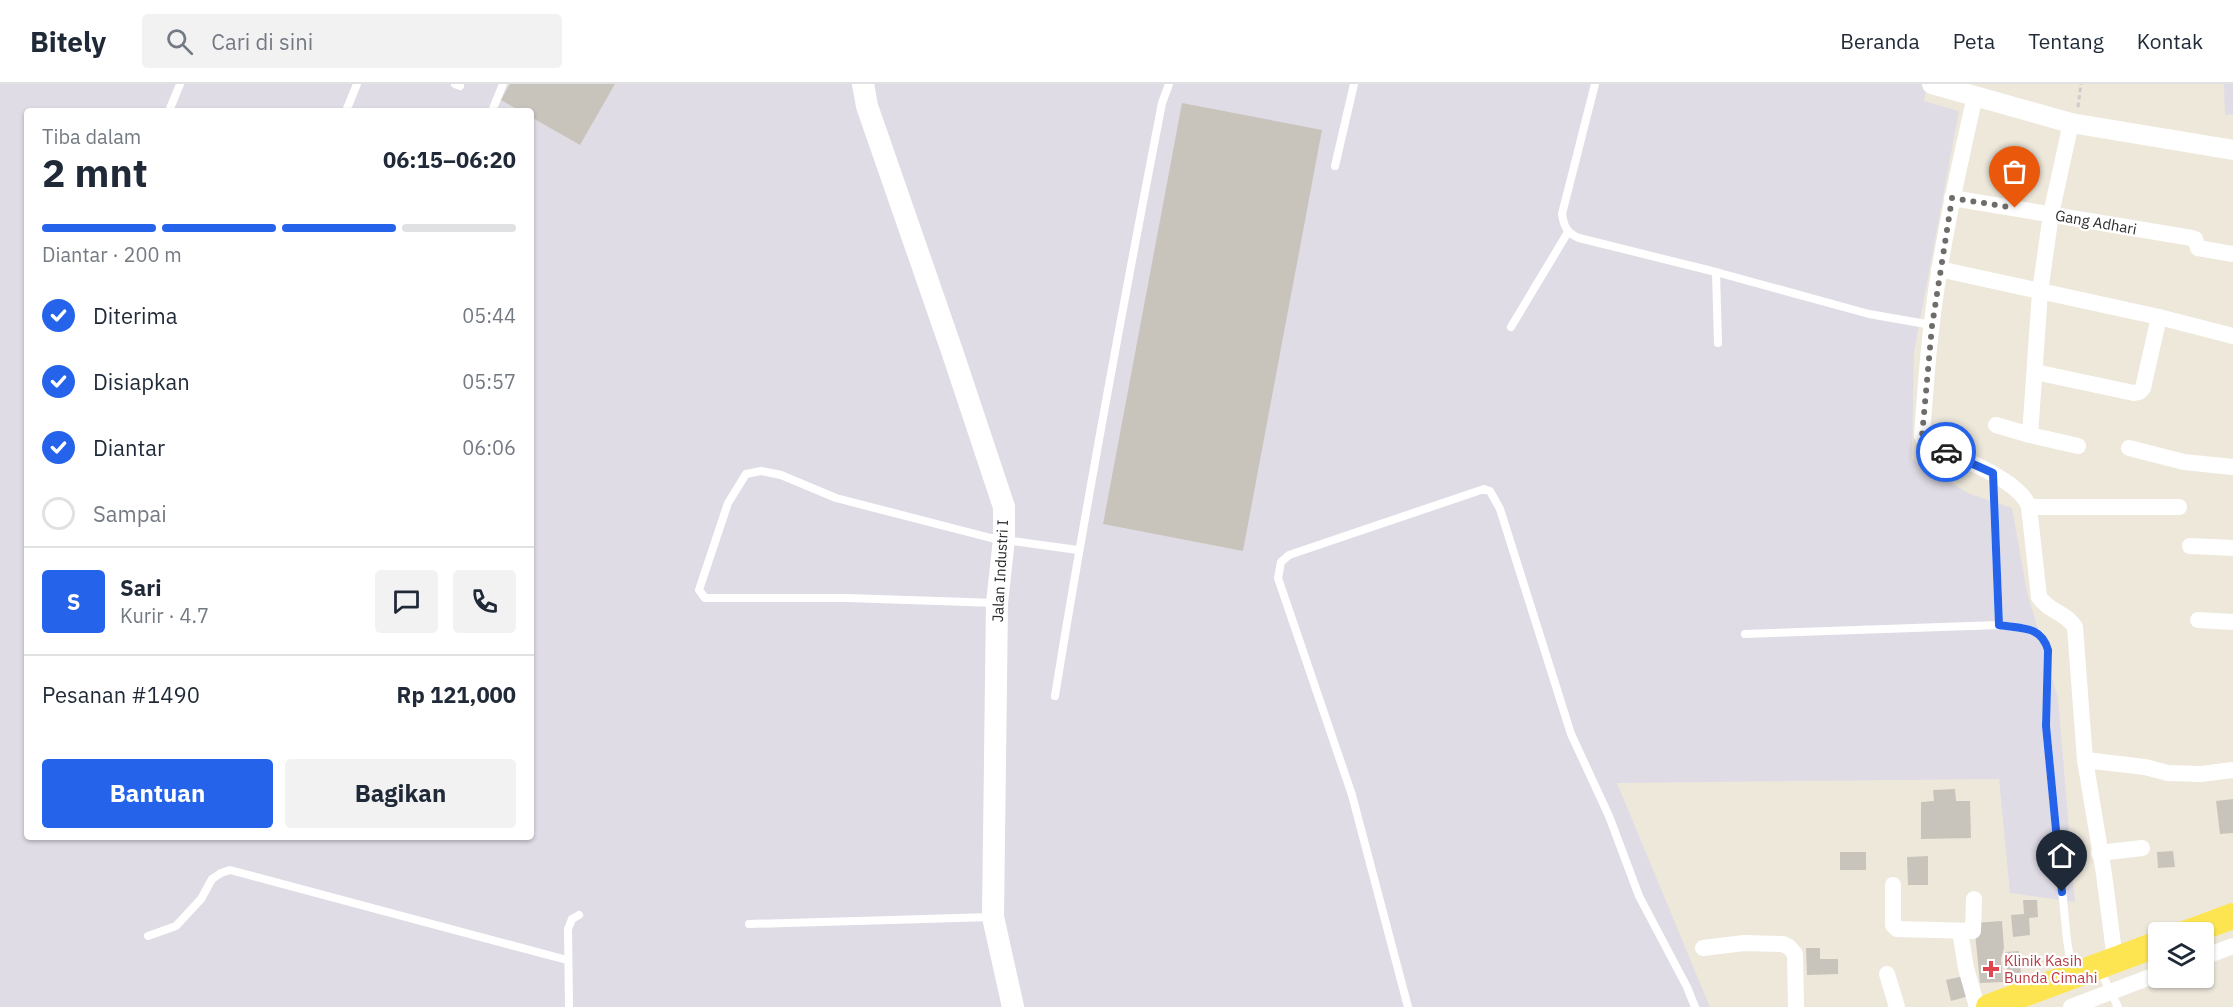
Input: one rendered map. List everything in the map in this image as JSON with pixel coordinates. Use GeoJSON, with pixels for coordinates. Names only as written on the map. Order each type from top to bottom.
{"type":"FeatureCollection","features":[{"type":"Feature","properties":{"kind":"main road","name":"Jalan Industri I"},"geometry":{"type":"LineString","coordinates":[[863,84],[867,106],[1004,507],[1004,539],[997,603],[993,917],[1012,1007]]}},
{"type":"Feature","properties":{"kind":"main road"},"geometry":{"type":"LineString","coordinates":[[2214,923],[2233,916]]}},
{"type":"Feature","properties":{"kind":"main road"},"geometry":{"type":"LineString","coordinates":[[1989,1007],[2032,1000],[2073,976],[2148,948]]}},
{"type":"Feature","properties":{"kind":"street"},"geometry":{"type":"LineString","coordinates":[[1932,84],[1975,96],[2233,150]]}},
{"type":"Feature","properties":{"kind":"street"},"geometry":{"type":"LineString","coordinates":[[1975,96],[1939,269],[1922,436],[1926,443],[1993,473],[2023,494],[2029,507],[2039,597],[2042,602],[2072,622],[2077,634],[2085,760],[2104,874],[2106,963]]}},
{"type":"Feature","properties":{"kind":"street"},"geometry":{"type":"LineString","coordinates":[[2030,435],[2040,292],[2051,214],[2074,116]]}},
{"type":"Feature","properties":{"kind":"street","name":"Gang Adhari"},"geometry":{"type":"LineString","coordinates":[[1952,198],[2192,238],[2198,248],[2233,254]]}},
{"type":"Feature","properties":{"kind":"street"},"geometry":{"type":"LineString","coordinates":[[1939,269],[2159,317],[2233,336]]}},
{"type":"Feature","properties":{"kind":"street"},"geometry":{"type":"LineString","coordinates":[[2035,372],[2134,393],[2139,392],[2143,388],[2159,317]]}},
{"type":"Feature","properties":{"kind":"street"},"geometry":{"type":"LineString","coordinates":[[1996,425],[2078,446]]}},
{"type":"Feature","properties":{"kind":"street"},"geometry":{"type":"LineString","coordinates":[[2129,448],[2184,462],[2233,467]]}},
{"type":"Feature","properties":{"kind":"street"},"geometry":{"type":"LineString","coordinates":[[2029,507],[2180,507]]}},
{"type":"Feature","properties":{"kind":"street"},"geometry":{"type":"LineString","coordinates":[[2190,546],[2233,548]]}},
{"type":"Feature","properties":{"kind":"street"},"geometry":{"type":"LineString","coordinates":[[2198,620],[2233,622]]}},
{"type":"Feature","properties":{"kind":"street"},"geometry":{"type":"LineString","coordinates":[[2085,760],[2145,767],[2168,773],[2201,774],[2233,770]]}},
{"type":"Feature","properties":{"kind":"street"},"geometry":{"type":"LineString","coordinates":[[2099,853],[2142,848]]}},
{"type":"Feature","properties":{"kind":"street"},"geometry":{"type":"LineString","coordinates":[[1893,885],[1895,928],[1973,931],[1974,899]]}},
{"type":"Feature","properties":{"kind":"street"},"geometry":{"type":"LineString","coordinates":[[1960,931],[1966,968],[1977,1007]]}},
{"type":"Feature","properties":{"kind":"street"},"geometry":{"type":"LineString","coordinates":[[1703,948],[1744,943],[1789,946],[1795,954],[1796,1007]]}},
{"type":"Feature","properties":{"kind":"street"},"geometry":{"type":"LineString","coordinates":[[2214,953],[2233,946]]}},
{"type":"Feature","properties":{"kind":"street"},"geometry":{"type":"LineString","coordinates":[[1887,974],[1897,1007]]}},
{"type":"Feature","properties":{"kind":"street"},"geometry":{"type":"LineString","coordinates":[[2071,1007],[2114,1000],[2148,980]]}},
{"type":"Feature","properties":{"kind":"lane"},"geometry":{"type":"LineString","coordinates":[[170,108],[180,84]]}},
{"type":"Feature","properties":{"kind":"lane"},"geometry":{"type":"LineString","coordinates":[[347,108],[357,84]]}},
{"type":"Feature","properties":{"kind":"lane"},"geometry":{"type":"LineString","coordinates":[[493,108],[503,84]]}},
{"type":"Feature","properties":{"kind":"lane"},"geometry":{"type":"LineString","coordinates":[[1055,696],[1078,550],[1162,103],[1168,84]]}},
{"type":"Feature","properties":{"kind":"lane"},"geometry":{"type":"LineString","coordinates":[[1335,166],[1354,84]]}},
{"type":"Feature","properties":{"kind":"lane"},"geometry":{"type":"LineString","coordinates":[[1595,84],[1562,214],[1568,232],[1579,238],[1716,272],[1869,314],[1932,326]]}},
{"type":"Feature","properties":{"kind":"lane"},"geometry":{"type":"LineString","coordinates":[[1511,327],[1568,232]]}},
{"type":"Feature","properties":{"kind":"lane"},"geometry":{"type":"LineString","coordinates":[[1716,272],[1718,343]]}},
{"type":"Feature","properties":{"kind":"lane"},"geometry":{"type":"LineString","coordinates":[[997,603],[847,598],[705,598],[699,590],[728,502],[746,474],[761,471],[781,475],[836,498],[991,538],[1078,550]]}},
{"type":"Feature","properties":{"kind":"lane"},"geometry":{"type":"LineString","coordinates":[[1993,473],[1999,625]]}},
{"type":"Feature","properties":{"kind":"lane"},"geometry":{"type":"LineString","coordinates":[[1408,1007],[1352,795],[1278,578],[1281,562],[1289,555],[1484,489],[1490,491],[1500,508],[1571,734],[1609,816],[1639,896],[1687,987],[1695,1007]]}},
{"type":"Feature","properties":{"kind":"lane"},"geometry":{"type":"LineString","coordinates":[[1745,634],[1999,625],[2036,631],[2044,638],[2048,650],[2046,726],[2067,940],[2073,976]]}},
{"type":"Feature","properties":{"kind":"lane"},"geometry":{"type":"LineString","coordinates":[[148,936],[176,926],[201,898],[212,879],[230,870],[567,960]]}},
{"type":"Feature","properties":{"kind":"lane"},"geometry":{"type":"LineString","coordinates":[[570,1007],[568,929],[572,919],[579,915]]}},
{"type":"Feature","properties":{"kind":"lane"},"geometry":{"type":"LineString","coordinates":[[749,924],[993,917]]}},
{"type":"Feature","properties":{"kind":"lane"},"geometry":{"type":"LineString","coordinates":[[2106,963],[2114,1000]]}},
{"type":"Feature","properties":{"kind":"path"},"geometry":{"type":"LineString","coordinates":[[2074,116],[2081,84]]}},
{"type":"Feature","properties":{"kind":"shaded area"},"geometry":{"type":"Polygon","coordinates":[[[0,84],[1928,84],[1924,101],[1959,111],[1914,352],[1912,459],[1970,494],[2012,508],[2027,592],[2058,698],[2075,902],[2010,893],[1999,779],[1617,783],[1710,1007],[0,1007],[0,84]]]}},
{"type":"Feature","properties":{"kind":"shaded area"},"geometry":{"type":"Polygon","coordinates":[[[2224,84],[2233,84],[2233,114],[2225,115],[2224,84]]]}},
{"type":"Feature","properties":{"kind":"building"},"geometry":{"type":"Polygon","coordinates":[[[510,84],[615,84],[580,145],[534,119],[534,108],[515,108],[501,100],[510,84]]]}},
{"type":"Feature","properties":{"kind":"building"},"geometry":{"type":"Polygon","coordinates":[[[1182,103],[1322,130],[1243,551],[1103,524],[1182,103]]]}},
{"type":"Feature","properties":{"kind":"building"},"geometry":{"type":"Polygon","coordinates":[[[1955,789],[1956,801],[1970,801],[1971,838],[1921,839],[1921,802],[1934,801],[1933,790],[1955,789]]]}},
{"type":"Feature","properties":{"kind":"building"},"geometry":{"type":"Polygon","coordinates":[[[2233,799],[2233,833],[2220,834],[2216,801],[2233,799]]]}},
{"type":"Feature","properties":{"kind":"building"},"geometry":{"type":"Polygon","coordinates":[[[2173,851],[2175,867],[2158,868],[2157,852],[2173,851]]]}},
{"type":"Feature","properties":{"kind":"building"},"geometry":{"type":"Polygon","coordinates":[[[1840,852],[1866,852],[1866,870],[1840,870],[1840,852]]]}},
{"type":"Feature","properties":{"kind":"building"},"geometry":{"type":"Polygon","coordinates":[[[1928,856],[1928,885],[1908,885],[1907,857],[1928,856]]]}},
{"type":"Feature","properties":{"kind":"building"},"geometry":{"type":"Polygon","coordinates":[[[2023,900],[2037,900],[2038,917],[2029,918],[2030,935],[2013,937],[2011,915],[2024,914],[2023,900]]]}},
{"type":"Feature","properties":{"kind":"building"},"geometry":{"type":"Polygon","coordinates":[[[2002,921],[2003,982],[1980,983],[1974,923],[2002,921]]]}},
{"type":"Feature","properties":{"kind":"building"},"geometry":{"type":"Polygon","coordinates":[[[1806,948],[1820,948],[1820,959],[1838,959],[1838,974],[1807,975],[1806,948]]]}},
{"type":"Feature","properties":{"kind":"building"},"geometry":{"type":"Polygon","coordinates":[[[2019,951],[2021,974],[2012,975],[2012,980],[2008,980],[2005,952],[2019,951]]]}},
{"type":"Feature","properties":{"kind":"building"},"geometry":{"type":"Polygon","coordinates":[[[1964,976],[1969,996],[1951,1001],[1946,980],[1964,976]]]}},
{"type":"Feature","properties":{"kind":"way so far"},"geometry":{"type":"LineString","coordinates":[[1946,452],[1926,443],[1922,436],[1939,269],[1952,198],[2015,208]]}},
{"type":"Feature","properties":{"kind":"place","name":"Klinik Kasih Bunda Cimahi"},"geometry":{"type":"Point","coordinates":[1991,969]}},
{"type":"Feature","properties":{"kind":"route"},"geometry":{"type":"LineString","coordinates":[[1946,452],[1993,473],[1999,625],[2036,631],[2044,638],[2048,650],[2046,726],[2062,892]]}}]}
